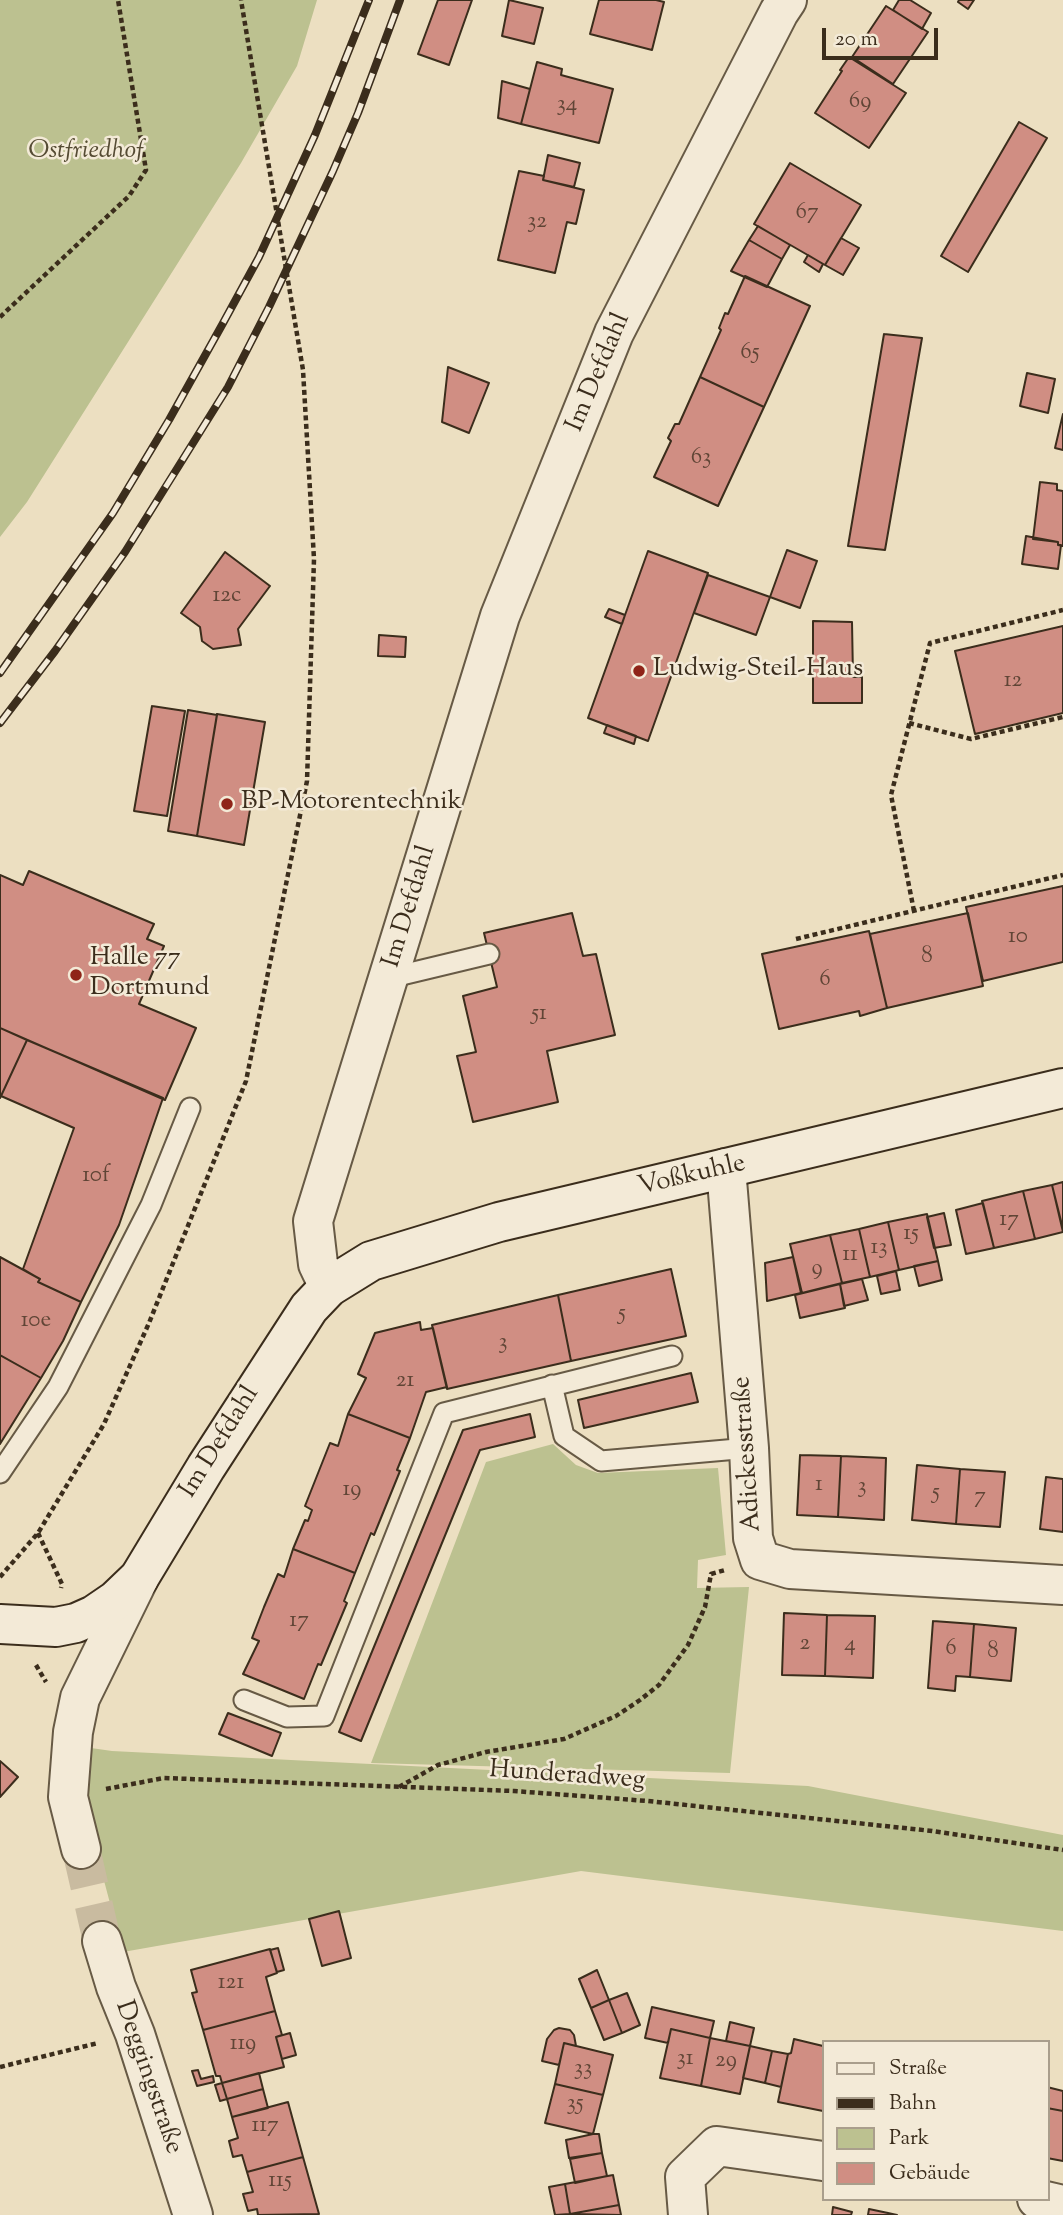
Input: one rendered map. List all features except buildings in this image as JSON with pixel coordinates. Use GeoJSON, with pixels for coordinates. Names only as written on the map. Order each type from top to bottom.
{"type":"FeatureCollection","features":[{"type":"Feature","properties":{"kind":"street","name":"Im Defdahl"},"geometry":{"type":"LineString","coordinates":[[0,1624],[56,1628],[76,1623],[116,1600],[139,1578],[240,1412],[309,1308],[328,1287],[317,1264],[313,1221],[500,616],[609,346],[787,0]]}},
{"type":"Feature","properties":{"kind":"street","name":"Voßkuhle"},"geometry":{"type":"LineString","coordinates":[[328,1287],[371,1261],[486,1226],[1063,1088]]}},
{"type":"Feature","properties":{"kind":"street","name":"Adickesstraße"},"geometry":{"type":"LineString","coordinates":[[726,1168],[749,1448],[753,1538],[760,1560],[790,1569],[1063,1585]]}},
{"type":"Feature","properties":{"kind":"street"},"geometry":{"type":"LineString","coordinates":[[81,1849],[68,1797],[73,1732],[80,1698],[139,1578]]}},
{"type":"Feature","properties":{"kind":"street","name":"Deggingstraße"},"geometry":{"type":"LineString","coordinates":[[102,1941],[193,2215]]}},
{"type":"Feature","properties":{"kind":"street"},"geometry":{"type":"LineString","coordinates":[[688,2215],[685,2177],[717,2146],[822,2161]]}},
{"type":"Feature","properties":{"kind":"lane"},"geometry":{"type":"LineString","coordinates":[[389,978],[489,954]]}},
{"type":"Feature","properties":{"kind":"lane"},"geometry":{"type":"LineString","coordinates":[[0,1473],[64,1375],[152,1205],[190,1108]]}},
{"type":"Feature","properties":{"kind":"lane"},"geometry":{"type":"LineString","coordinates":[[244,1700],[287,1717],[324,1716],[444,1413],[672,1356]]}},
{"type":"Feature","properties":{"kind":"lane"},"geometry":{"type":"LineString","coordinates":[[552,1385],[564,1436],[601,1461],[749,1448]]}},
{"type":"Feature","properties":{"kind":"path"},"geometry":{"type":"LineString","coordinates":[[0,317],[129,196],[146,170],[118,0]]}},
{"type":"Feature","properties":{"kind":"path"},"geometry":{"type":"LineString","coordinates":[[0,1577],[38,1533],[104,1424],[149,1323],[246,1081],[307,781],[314,559],[303,370],[241,0]]}},
{"type":"Feature","properties":{"kind":"path"},"geometry":{"type":"LineString","coordinates":[[914,911],[891,795],[930,643],[1063,610]]}},
{"type":"Feature","properties":{"kind":"path"},"geometry":{"type":"LineString","coordinates":[[909,723],[971,739],[1063,717]]}},
{"type":"Feature","properties":{"kind":"path"},"geometry":{"type":"LineString","coordinates":[[796,939],[1063,875]]}},
{"type":"Feature","properties":{"kind":"path"},"geometry":{"type":"LineString","coordinates":[[38,1533],[62,1584],[56,1628]]}},
{"type":"Feature","properties":{"kind":"path"},"geometry":{"type":"LineString","coordinates":[[398,1787],[439,1765],[486,1752],[564,1739],[616,1716],[659,1685],[688,1645],[705,1607],[711,1574],[760,1560]]}},
{"type":"Feature","properties":{"kind":"path","name":"Hunderadweg"},"geometry":{"type":"LineString","coordinates":[[68,1797],[164,1778],[514,1791],[648,1801],[932,1831],[1063,1850]]}},
{"type":"Feature","properties":{"kind":"path"},"geometry":{"type":"LineString","coordinates":[[0,2067],[135,2034]]}},
{"type":"Feature","properties":{"kind":"green space","name":"Ostfriedhof"},"geometry":{"type":"Polygon","coordinates":[[[0,0],[317,0],[297,66],[241,163],[27,502],[0,537],[0,0]]]}},
{"type":"Feature","properties":{"kind":"green space"},"geometry":{"type":"Polygon","coordinates":[[[553,1444],[576,1465],[598,1473],[718,1468],[726,1555],[698,1560],[697,1588],[749,1587],[730,1773],[371,1763],[486,1462],[553,1444]]]}},
{"type":"Feature","properties":{"kind":"green space"},"geometry":{"type":"Polygon","coordinates":[[[84,1747],[112,1751],[808,1786],[1063,1835],[1063,1931],[581,1871],[123,1952],[86,1813],[84,1747]]]}},
{"type":"Feature","properties":{"kind":"tunnel"},"geometry":{"type":"LineString","coordinates":[[81,1849],[102,1941]]}},
{"type":"Feature","properties":{"kind":"railway"},"geometry":{"type":"LineString","coordinates":[[0,673],[113,513],[222,325],[259,257],[315,135],[369,0]]}},
{"type":"Feature","properties":{"kind":"railway"},"geometry":{"type":"LineString","coordinates":[[0,723],[125,552],[228,387],[333,171],[358,113],[400,0]]}},
{"type":"Feature","properties":{"kind":"place","name":"Ludwig-Steil-Haus"},"geometry":{"type":"Point","coordinates":[639,671]}},
{"type":"Feature","properties":{"kind":"place","name":"BP-Motorentechnik"},"geometry":{"type":"Point","coordinates":[227,804]}},
{"type":"Feature","properties":{"kind":"place","name":"Halle 77 Dortmund"},"geometry":{"type":"Point","coordinates":[76,975]}}]}
